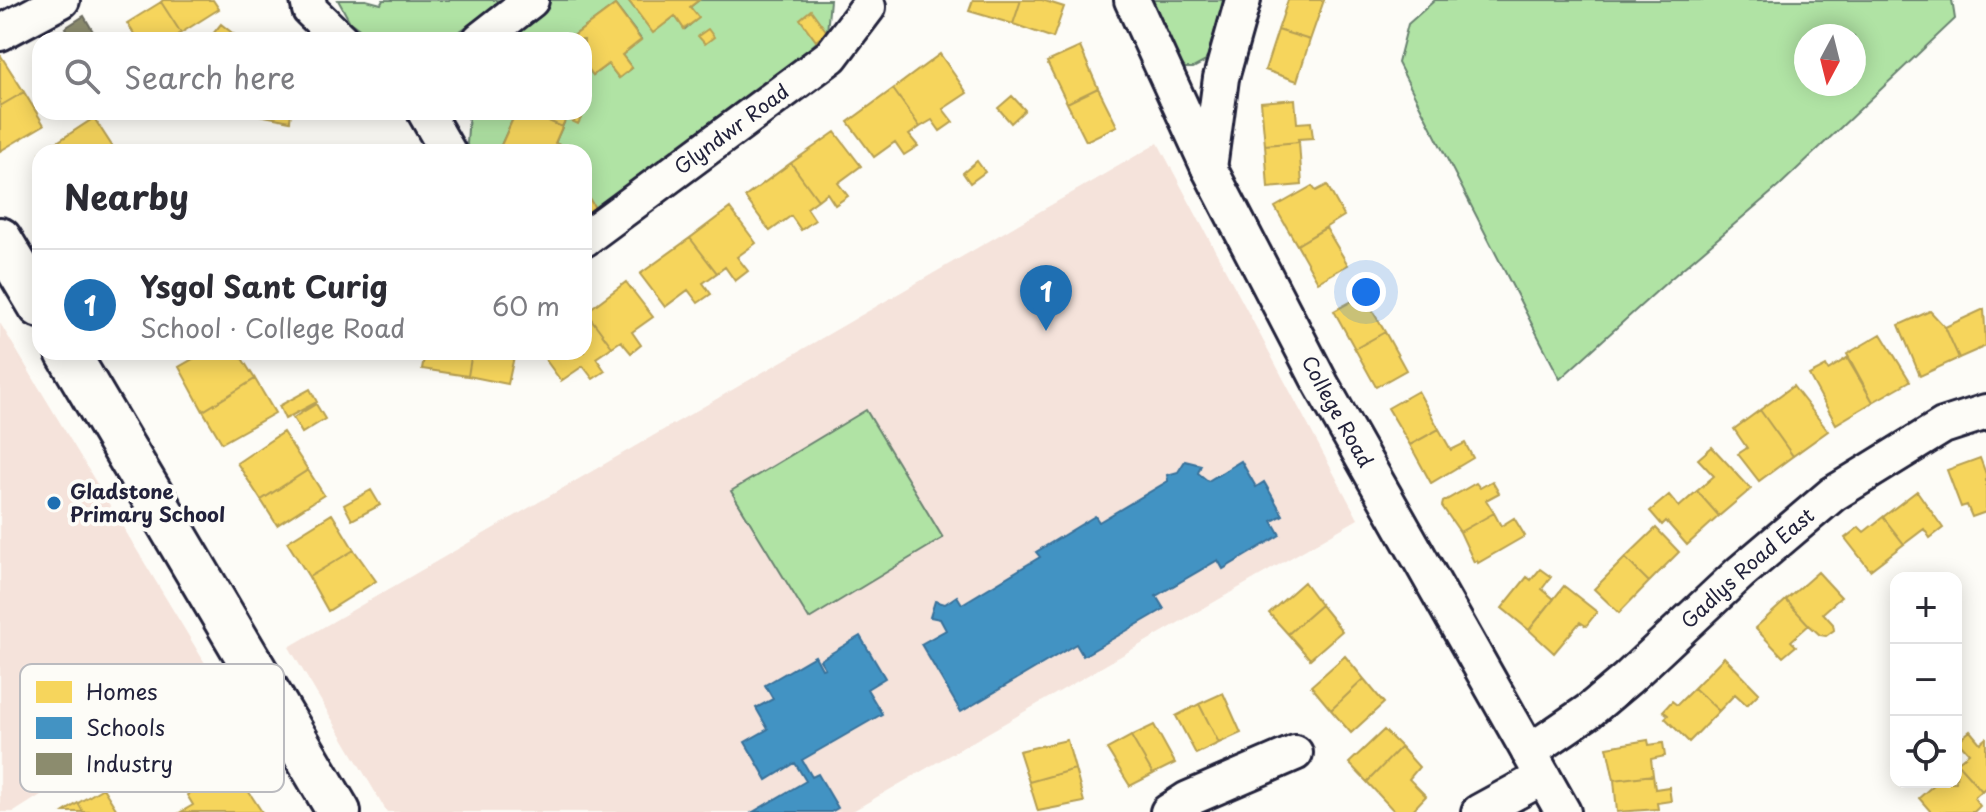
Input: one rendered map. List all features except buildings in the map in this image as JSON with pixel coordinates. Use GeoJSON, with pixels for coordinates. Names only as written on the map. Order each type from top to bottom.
{"type":"FeatureCollection","features":[{"type":"Feature","properties":{"kind":"street"},"geometry":{"type":"LineString","coordinates":[[0,33],[62,0]]}},
{"type":"Feature","properties":{"kind":"street"},"geometry":{"type":"LineString","coordinates":[[308,0],[310,10],[333,32]]}},
{"type":"Feature","properties":{"kind":"street"},"geometry":{"type":"LineString","coordinates":[[490,32],[531,0]]}},
{"type":"Feature","properties":{"kind":"street","name":"College Road"},"geometry":{"type":"LineString","coordinates":[[1132,0],[1209,168],[1328,397],[1563,812]]}},
{"type":"Feature","properties":{"kind":"street"},"geometry":{"type":"LineString","coordinates":[[1209,168],[1221,78],[1243,0]]}},
{"type":"Feature","properties":{"kind":"street","name":"Glyndwr Road"},"geometry":{"type":"LineString","coordinates":[[592,233],[831,56],[868,7]]}},
{"type":"Feature","properties":{"kind":"street"},"geometry":{"type":"LineString","coordinates":[[430,120],[443,144]]}},
{"type":"Feature","properties":{"kind":"street"},"geometry":{"type":"LineString","coordinates":[[0,239],[32,293]]}},
{"type":"Feature","properties":{"kind":"street"},"geometry":{"type":"LineString","coordinates":[[72,360],[253,664]]}},
{"type":"Feature","properties":{"kind":"street","name":"Gadlys Road East"},"geometry":{"type":"LineString","coordinates":[[1479,812],[1536,764],[1589,711],[1740,573],[1833,494],[1943,426],[1986,412]]}},
{"type":"Feature","properties":{"kind":"street"},"geometry":{"type":"LineString","coordinates":[[284,717],[339,812]]}},
{"type":"Feature","properties":{"kind":"street"},"geometry":{"type":"LineString","coordinates":[[1168,812],[1188,799],[1295,753]]}},
{"type":"Feature","properties":{"kind":"shaded area"},"geometry":{"type":"Polygon","coordinates":[[[1158,143],[1358,519],[851,812],[387,812],[289,647],[1158,143]]]}},
{"type":"Feature","properties":{"kind":"shaded area","name":"Gladstone Primary School"},"geometry":{"type":"Polygon","coordinates":[[[0,323],[206,664],[20,664],[20,792],[45,792],[14,812],[0,812],[0,323]]]}},
{"type":"Feature","properties":{"kind":"green space"},"geometry":{"type":"Polygon","coordinates":[[[338,0],[366,0],[381,4],[383,0],[504,0],[458,32],[363,32],[350,22],[338,0]]]}},
{"type":"Feature","properties":{"kind":"green space"},"geometry":{"type":"Polygon","coordinates":[[[546,0],[628,0],[653,32],[675,16],[685,29],[698,18],[690,7],[699,0],[830,0],[827,32],[804,54],[797,73],[592,220],[592,144],[555,143],[565,120],[578,123],[580,120],[592,120],[592,74],[608,64],[619,78],[632,68],[622,55],[641,39],[615,5],[579,32],[509,32],[546,0]]]}},
{"type":"Feature","properties":{"kind":"green space"},"geometry":{"type":"Polygon","coordinates":[[[1152,0],[1224,0],[1206,61],[1193,68],[1185,68],[1152,0]]]}},
{"type":"Feature","properties":{"kind":"green space"},"geometry":{"type":"Polygon","coordinates":[[[1435,0],[1952,0],[1955,19],[1779,186],[1560,379],[1398,63],[1408,24],[1435,0]]]}},
{"type":"Feature","properties":{"kind":"green space"},"geometry":{"type":"Polygon","coordinates":[[[468,120],[512,120],[502,144],[467,144],[468,120]]]}},
{"type":"Feature","properties":{"kind":"green space"},"geometry":{"type":"Polygon","coordinates":[[[866,410],[943,538],[809,619],[731,491],[866,410]]]}},
{"type":"Feature","properties":{"kind":"place","name":"Ysgol Sant Curig"},"geometry":{"type":"Point","coordinates":[1046,331]}},
{"type":"Feature","properties":{"kind":"place","name":"Gladstone Primary School"},"geometry":{"type":"Point","coordinates":[54,503]}}]}
